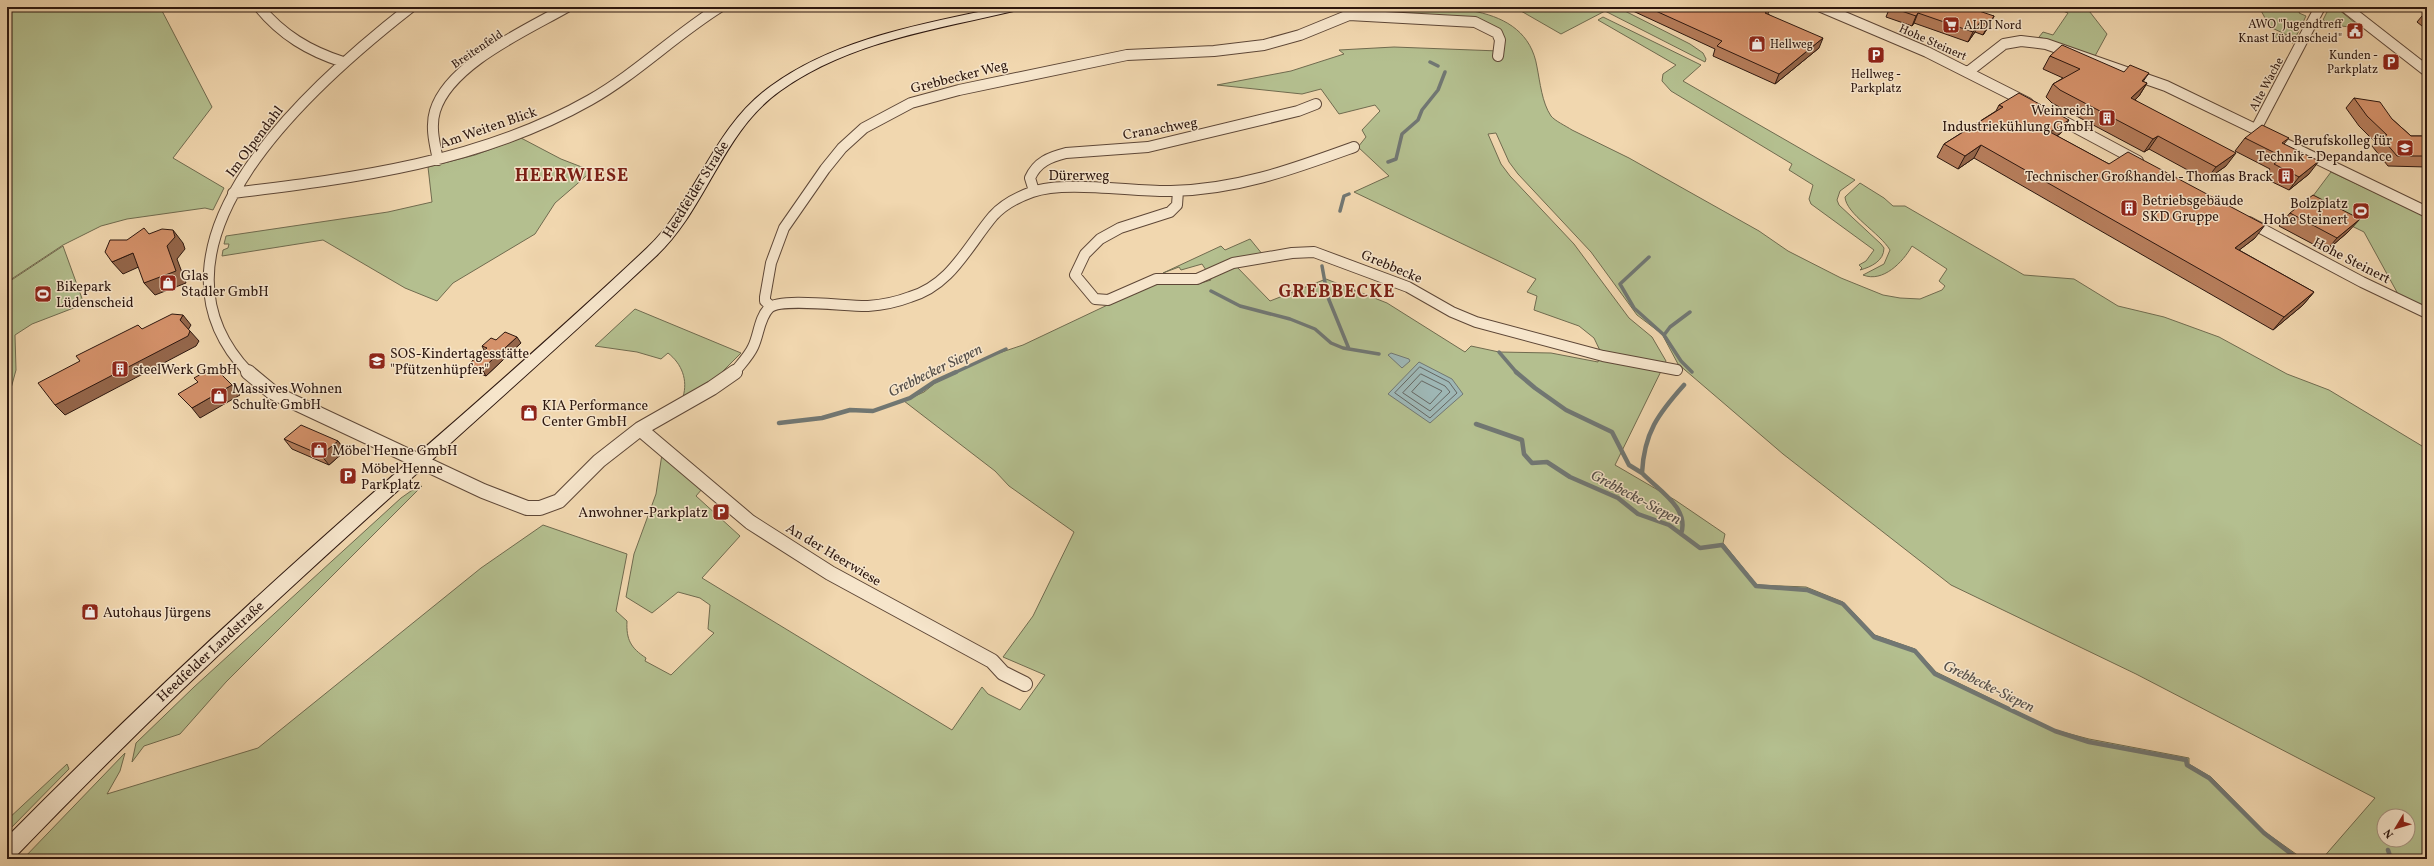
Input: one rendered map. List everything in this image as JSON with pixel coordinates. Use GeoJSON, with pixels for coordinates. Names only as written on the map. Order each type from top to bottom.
{"type":"FeatureCollection","features":[{"type":"Feature","properties":{"kind":"main road","name":"Heedfelder Straße"},"geometry":{"type":"LineString","coordinates":[[422,460],[663,241],[731,132],[772,90],[807,68],[858,47],[904,34],[1018,7]]}},
{"type":"Feature","properties":{"kind":"main road","name":"Heedfelder Landstraße"},"geometry":{"type":"LineString","coordinates":[[7,851],[73,783],[231,632],[422,460]]}},
{"type":"Feature","properties":{"kind":"street"},"geometry":{"type":"LineString","coordinates":[[259,7],[297,44],[323,57],[343,62]]}},
{"type":"Feature","properties":{"kind":"street","name":"Im Olpendahl"},"geometry":{"type":"LineString","coordinates":[[411,7],[372,36],[343,62],[276,134],[248,168],[233,193],[212,242],[208,279],[210,300],[215,321],[230,350],[250,374],[272,392],[325,418],[422,460]]}},
{"type":"Feature","properties":{"kind":"street","name":"Breitenfeld"},"geometry":{"type":"LineString","coordinates":[[438,160],[433,121],[439,100],[449,85],[458,76],[486,55],[567,7]]}},
{"type":"Feature","properties":{"kind":"street","name":"Am Weiten Blick"},"geometry":{"type":"LineString","coordinates":[[233,193],[374,173],[438,160],[502,140],[578,107],[615,85],[691,26],[720,7]]}},
{"type":"Feature","properties":{"kind":"street","name":"Hohe Steinert"},"geometry":{"type":"LineString","coordinates":[[1821,7],[1968,72],[2041,109],[2145,165]]}},
{"type":"Feature","properties":{"kind":"street","name":"Alte Wache"},"geometry":{"type":"LineString","coordinates":[[2256,129],[2320,7]]}},
{"type":"Feature","properties":{"kind":"street"},"geometry":{"type":"LineString","coordinates":[[2346,7],[2427,71]]}},
{"type":"Feature","properties":{"kind":"street","name":"Grebbecker Weg"},"geometry":{"type":"LineString","coordinates":[[771,306],[765,301],[771,263],[784,228],[801,202],[850,140],[872,123],[911,103],[959,90],[1127,55],[1224,50],[1264,45],[1300,35],[1349,15],[1475,22],[1497,33],[1500,40],[1498,56]]}},
{"type":"Feature","properties":{"kind":"street","name":"Hohe Steinert"},"geometry":{"type":"LineString","coordinates":[[1968,72],[2004,44],[2021,41],[2046,44],[2142,76],[2256,129],[2427,212]]}},
{"type":"Feature","properties":{"kind":"street","name":"Cranachweg"},"geometry":{"type":"LineString","coordinates":[[1034,191],[1030,178],[1032,172],[1040,163],[1055,155],[1148,147],[1170,143],[1298,111],[1316,104]]}},
{"type":"Feature","properties":{"kind":"street","name":"Dürerweg"},"geometry":{"type":"LineString","coordinates":[[771,306],[788,303],[867,306],[884,304],[912,297],[936,285],[956,267],[994,215],[1015,199],[1034,191],[1057,187],[1178,191],[1214,188],[1257,180],[1297,169],[1354,147]]}},
{"type":"Feature","properties":{"kind":"street","name":"Grebbecke"},"geometry":{"type":"LineString","coordinates":[[1178,191],[1177,205],[1167,214],[1118,228],[1096,242],[1088,250],[1075,275],[1095,299],[1108,300],[1156,279],[1197,279],[1233,263],[1292,253],[1314,252],[1408,287],[1452,312],[1476,322],[1603,356],[1668,367],[1676,370]]}},
{"type":"Feature","properties":{"kind":"street","name":"Hohe Steinert"},"geometry":{"type":"LineString","coordinates":[[2240,217],[2362,282],[2427,313]]}},
{"type":"Feature","properties":{"kind":"street"},"geometry":{"type":"LineString","coordinates":[[422,460],[504,499],[527,508],[540,508],[559,501],[599,461],[640,429],[712,388],[734,373],[753,348],[764,314],[771,306]]}},
{"type":"Feature","properties":{"kind":"street","name":"An der Heerwiese"},"geometry":{"type":"LineString","coordinates":[[640,429],[750,522],[830,573],[992,661],[1003,673],[1025,684]]}},
{"type":"Feature","properties":{"kind":"green space"},"geometry":{"type":"Polygon","coordinates":[[[7,7],[160,7],[212,107],[173,158],[224,188],[213,210],[205,208],[127,219],[101,226],[63,245],[7,282],[7,7]]]}},
{"type":"Feature","properties":{"kind":"green space"},"geometry":{"type":"Polygon","coordinates":[[[1383,7],[1454,8],[1477,12],[1498,19],[1516,29],[1530,45],[1537,67],[1545,105],[1555,120],[1629,158],[1759,231],[1788,251],[1841,278],[1883,295],[1900,298],[1920,299],[1942,290],[1945,286],[1939,281],[1947,269],[1912,246],[1892,270],[1878,276],[1870,277],[1863,275],[1884,264],[1890,250],[1879,237],[1857,217],[1847,203],[1845,197],[1860,183],[1884,198],[1893,206],[1905,206],[2024,275],[2074,279],[2118,306],[2164,317],[2219,337],[2287,374],[2329,390],[2427,449],[2427,859],[2322,859],[2375,798],[2136,674],[1951,585],[1783,454],[1678,364],[1662,334],[1637,315],[1591,252],[1518,174],[1509,162],[1496,133],[1488,134],[1501,164],[1510,176],[1574,244],[1629,318],[1652,337],[1666,361],[1615,465],[1675,500],[1725,534],[1723,543],[1757,585],[1806,587],[1843,602],[1875,635],[1915,649],[1936,672],[2055,730],[2089,739],[2189,758],[2189,764],[2211,777],[2265,832],[2303,859],[23,859],[125,753],[120,771],[107,794],[258,748],[481,568],[543,525],[627,554],[616,611],[627,621],[627,633],[630,643],[646,658],[645,661],[671,675],[714,633],[708,629],[710,605],[700,598],[678,592],[652,613],[626,597],[634,554],[656,494],[662,454],[702,489],[696,496],[740,536],[702,578],[952,730],[982,687],[988,694],[1020,710],[1045,675],[1003,657],[1033,616],[1074,532],[1009,486],[995,471],[904,401],[924,392],[935,383],[990,356],[1023,345],[1154,283],[1201,283],[1211,280],[1209,277],[1235,265],[1270,301],[1326,279],[1387,303],[1465,352],[1471,346],[1499,352],[1551,353],[1598,362],[1599,358],[1604,359],[1594,338],[1579,326],[1534,310],[1537,296],[1527,292],[1536,279],[1354,192],[1389,176],[1358,147],[1366,137],[1362,130],[1380,111],[1375,105],[1339,114],[1321,89],[1302,94],[1217,85],[1291,71],[1344,54],[1339,50],[1394,47],[1499,51],[1489,25],[1383,14],[1383,7]]]}},
{"type":"Feature","properties":{"kind":"green space"},"geometry":{"type":"Polygon","coordinates":[[[1514,7],[1617,7],[1690,44],[1703,53],[1706,59],[1705,62],[1605,11],[1561,34],[1514,7]]]}},
{"type":"Feature","properties":{"kind":"green space"},"geometry":{"type":"Polygon","coordinates":[[[2059,7],[2086,7],[2107,34],[2095,56],[2039,37],[2043,32],[2053,35],[2068,13],[2058,9],[2059,7]]]}},
{"type":"Feature","properties":{"kind":"green space"},"geometry":{"type":"Polygon","coordinates":[[[2259,7],[2302,7],[2299,13],[2306,16],[2293,43],[2277,39],[2273,33],[2287,35],[2270,27],[2259,7]]]}},
{"type":"Feature","properties":{"kind":"green space"},"geometry":{"type":"Polygon","coordinates":[[[2329,8],[2338,9],[2361,28],[2341,26],[2323,20],[2329,8]]]}},
{"type":"Feature","properties":{"kind":"green space"},"geometry":{"type":"Polygon","coordinates":[[[1603,17],[1701,65],[1683,81],[1855,180],[1840,191],[1837,200],[1839,205],[1884,248],[1882,256],[1879,260],[1876,263],[1860,270],[1862,268],[1859,265],[1866,261],[1874,250],[1811,204],[1809,199],[1813,185],[1789,170],[1792,164],[1671,91],[1662,81],[1663,74],[1676,65],[1598,20],[1603,17]]]}},
{"type":"Feature","properties":{"kind":"green space"},"geometry":{"type":"Polygon","coordinates":[[[521,138],[561,159],[592,171],[555,203],[535,234],[453,283],[437,301],[405,288],[323,240],[222,256],[223,250],[228,248],[229,244],[224,244],[226,236],[388,212],[432,202],[428,167],[475,155],[521,138]]]}},
{"type":"Feature","properties":{"kind":"green space"},"geometry":{"type":"Polygon","coordinates":[[[2331,172],[2427,217],[2427,308],[2398,294],[2364,232],[2307,204],[2331,172]]]}},
{"type":"Feature","properties":{"kind":"green space"},"geometry":{"type":"Polygon","coordinates":[[[1250,239],[1263,255],[1206,270],[1202,264],[1181,270],[1179,267],[1163,273],[1221,246],[1225,250],[1250,239]]]}},
{"type":"Feature","properties":{"kind":"green space","name":"Bikepark Lüdenscheid"},"geometry":{"type":"Polygon","coordinates":[[[63,246],[84,304],[32,324],[15,335],[16,370],[10,392],[10,418],[7,412],[7,283],[63,246]]]}},
{"type":"Feature","properties":{"kind":"green space"},"geometry":{"type":"Polygon","coordinates":[[[635,309],[741,353],[718,376],[683,397],[685,384],[683,373],[677,362],[668,353],[661,359],[637,352],[595,346],[635,309]]]}},
{"type":"Feature","properties":{"kind":"green space"},"geometry":{"type":"Polygon","coordinates":[[[422,486],[226,682],[180,734],[144,746],[132,762],[136,743],[194,687],[401,498],[422,486]]]}},
{"type":"Feature","properties":{"kind":"green space"},"geometry":{"type":"Polygon","coordinates":[[[67,764],[69,769],[7,832],[7,820],[67,764]]]}},
{"type":"Feature","properties":{"kind":"water"},"geometry":{"type":"Polygon","coordinates":[[[1391,353],[1409,359],[1410,361],[1402,368],[1388,355],[1391,353]]]}},
{"type":"Feature","properties":{"kind":"water"},"geometry":{"type":"Polygon","coordinates":[[[1419,362],[1452,379],[1463,394],[1430,423],[1388,394],[1419,362]]]}},
{"type":"Feature","properties":{"kind":"building","name":"Hellweg"},"geometry":{"type":"Polygon","coordinates":[[[1647,7],[1763,7],[1769,10],[1765,13],[1823,38],[1779,74],[1717,46],[1722,41],[1647,7]]]}},
{"type":"Feature","properties":{"kind":"building"},"geometry":{"type":"Polygon","coordinates":[[[1890,7],[1967,7],[1994,16],[1988,25],[1980,22],[1973,32],[1918,13],[1916,16],[1890,7]]]}},
{"type":"Feature","properties":{"kind":"building"},"geometry":{"type":"Polygon","coordinates":[[[2062,45],[2124,72],[2130,65],[2149,73],[2142,81],[2147,83],[2131,98],[2236,153],[2216,167],[2158,136],[2153,139],[2060,90],[2053,84],[2080,69],[2050,56],[2062,45]]]}},
{"type":"Feature","properties":{"kind":"building","name":"Betriebsgebäude SKD Gruppe"},"geometry":{"type":"Polygon","coordinates":[[[2019,93],[2069,120],[2050,132],[2109,164],[2128,152],[2265,225],[2235,248],[2314,292],[2284,317],[1981,145],[1965,156],[1944,144],[2003,107],[1999,105],[2019,93]]]}},
{"type":"Feature","properties":{"kind":"building"},"geometry":{"type":"Polygon","coordinates":[[[2354,98],[2380,102],[2392,119],[2411,136],[2427,136],[2427,156],[2397,156],[2380,136],[2387,135],[2367,116],[2354,98]]]}},
{"type":"Feature","properties":{"kind":"building"},"geometry":{"type":"Polygon","coordinates":[[[2262,125],[2289,138],[2282,143],[2319,161],[2299,177],[2274,164],[2283,157],[2245,138],[2262,125]]]}},
{"type":"Feature","properties":{"kind":"building"},"geometry":{"type":"Polygon","coordinates":[[[2313,195],[2360,219],[2337,238],[2290,213],[2313,195]]]}},
{"type":"Feature","properties":{"kind":"building"},"geometry":{"type":"Polygon","coordinates":[[[144,228],[149,234],[162,229],[173,230],[175,237],[167,246],[176,271],[144,283],[133,253],[112,262],[105,252],[110,240],[127,240],[144,228]]]}},
{"type":"Feature","properties":{"kind":"building"},"geometry":{"type":"Polygon","coordinates":[[[172,314],[183,315],[180,320],[190,331],[188,336],[55,405],[38,383],[80,361],[76,356],[138,325],[142,329],[172,314]]]}},
{"type":"Feature","properties":{"kind":"building"},"geometry":{"type":"Polygon","coordinates":[[[505,332],[517,337],[482,369],[469,364],[487,348],[482,346],[491,338],[496,340],[505,332]]]}},
{"type":"Feature","properties":{"kind":"building"},"geometry":{"type":"Polygon","coordinates":[[[214,367],[232,385],[192,408],[178,394],[198,382],[194,378],[214,367]]]}},
{"type":"Feature","properties":{"kind":"building"},"geometry":{"type":"Polygon","coordinates":[[[301,425],[338,441],[321,455],[284,439],[301,425]]]}},
{"type":"Feature","properties":{"kind":"waterway"},"geometry":{"type":"LineString","coordinates":[[1430,62],[1438,66]]}},
{"type":"Feature","properties":{"kind":"waterway"},"geometry":{"type":"LineString","coordinates":[[1388,162],[1396,159],[1402,134],[1418,120],[1422,110],[1438,90],[1445,72]]}},
{"type":"Feature","properties":{"kind":"waterway"},"geometry":{"type":"LineString","coordinates":[[1340,211],[1344,196],[1349,194]]}},
{"type":"Feature","properties":{"kind":"waterway"},"geometry":{"type":"LineString","coordinates":[[1649,257],[1620,284],[1634,308],[1664,335]]}},
{"type":"Feature","properties":{"kind":"waterway"},"geometry":{"type":"LineString","coordinates":[[1322,266],[1326,288]]}},
{"type":"Feature","properties":{"kind":"waterway","name":"Grebbecke-Siepen"},"geometry":{"type":"LineString","coordinates":[[1211,291],[1240,306],[1290,319],[1315,329],[1331,343],[1349,349]]}},
{"type":"Feature","properties":{"kind":"waterway"},"geometry":{"type":"LineString","coordinates":[[1327,295],[1349,349]]}},
{"type":"Feature","properties":{"kind":"waterway"},"geometry":{"type":"LineString","coordinates":[[1664,335],[1670,327],[1690,312]]}},
{"type":"Feature","properties":{"kind":"waterway"},"geometry":{"type":"LineString","coordinates":[[1664,335],[1681,361],[1692,372]]}},
{"type":"Feature","properties":{"kind":"waterway","name":"Grebbecker Siepen"},"geometry":{"type":"LineString","coordinates":[[954,373],[1006,349]]}},
{"type":"Feature","properties":{"kind":"waterway","name":"Grebbecke-Siepen"},"geometry":{"type":"LineString","coordinates":[[1349,349],[1379,354]]}},
{"type":"Feature","properties":{"kind":"waterway"},"geometry":{"type":"LineString","coordinates":[[1499,352],[1517,372]]}},
{"type":"Feature","properties":{"kind":"waterway","name":"Grebbecker Siepen"},"geometry":{"type":"LineString","coordinates":[[779,423],[822,418],[850,410],[873,411],[910,398],[934,382],[956,372]]}},
{"type":"Feature","properties":{"kind":"waterway"},"geometry":{"type":"LineString","coordinates":[[1517,372],[1535,388],[1566,410],[1612,432],[1629,465],[1642,473]]}},
{"type":"Feature","properties":{"kind":"waterway"},"geometry":{"type":"LineString","coordinates":[[1642,473],[1643,459],[1649,435],[1660,415],[1684,385]]}},
{"type":"Feature","properties":{"kind":"waterway","name":"Grebbecke-Siepen"},"geometry":{"type":"LineString","coordinates":[[1476,424],[1522,440],[1524,454],[1532,463],[1547,462],[1570,477],[1618,498],[1638,514],[1669,525],[1681,534]]}},
{"type":"Feature","properties":{"kind":"waterway"},"geometry":{"type":"LineString","coordinates":[[1642,473],[1671,500],[1677,508],[1683,525],[1681,534]]}},
{"type":"Feature","properties":{"kind":"waterway","name":"Grebbecke-Siepen"},"geometry":{"type":"LineString","coordinates":[[1681,534],[1700,548],[1722,545],[1756,586],[1807,590],[1843,604],[1874,637],[1915,651],[1935,674],[2055,731],[2089,742],[2186,760],[2187,765],[2209,778],[2264,833],[2298,859]]}},
{"type":"Feature","properties":{"kind":"waterway"},"geometry":{"type":"LineString","coordinates":[[2388,850],[2391,859]]}},
{"type":"Feature","properties":{"kind":"place","name":"ALDI Nord"},"geometry":{"type":"Point","coordinates":[1951,25]}},
{"type":"Feature","properties":{"kind":"place","name":"AWO \"Jugendtreff Knast Lüdenscheid\""},"geometry":{"type":"Point","coordinates":[2355,31]}},
{"type":"Feature","properties":{"kind":"place","name":"Hellweg"},"geometry":{"type":"Point","coordinates":[1757,44]}},
{"type":"Feature","properties":{"kind":"place","name":"Hellweg - Parkplatz"},"geometry":{"type":"Point","coordinates":[1876,55]}},
{"type":"Feature","properties":{"kind":"place","name":"Kunden - Parkplatz"},"geometry":{"type":"Point","coordinates":[2391,62]}},
{"type":"Feature","properties":{"kind":"place","name":"Weinreich Industriekühlung GmbH"},"geometry":{"type":"Point","coordinates":[2107,118]}},
{"type":"Feature","properties":{"kind":"place","name":"Berufskolleg für Technik - Depandance"},"geometry":{"type":"Point","coordinates":[2405,148]}},
{"type":"Feature","properties":{"kind":"place","name":"Technischer Großhandel - Thomas Brack"},"geometry":{"type":"Point","coordinates":[2286,176]}},
{"type":"Feature","properties":{"kind":"place","name":"Betriebsgebäude SKD Gruppe"},"geometry":{"type":"Point","coordinates":[2129,208]}},
{"type":"Feature","properties":{"kind":"place","name":"Bolzplatz Hohe Steinert"},"geometry":{"type":"Point","coordinates":[2361,211]}},
{"type":"Feature","properties":{"kind":"place","name":"Glas Stadler GmbH"},"geometry":{"type":"Point","coordinates":[168,283]}},
{"type":"Feature","properties":{"kind":"place","name":"Bikepark Lüdenscheid"},"geometry":{"type":"Point","coordinates":[43,294]}},
{"type":"Feature","properties":{"kind":"place","name":"SOS-Kindertagesstätte \"Pfützenhüpfer\""},"geometry":{"type":"Point","coordinates":[377,361]}},
{"type":"Feature","properties":{"kind":"place","name":"steelWerk GmbH"},"geometry":{"type":"Point","coordinates":[120,369]}},
{"type":"Feature","properties":{"kind":"place","name":"Massives Wohnen Schulte GmbH"},"geometry":{"type":"Point","coordinates":[219,396]}},
{"type":"Feature","properties":{"kind":"place","name":"KIA Performance Center GmbH"},"geometry":{"type":"Point","coordinates":[529,413]}},
{"type":"Feature","properties":{"kind":"place","name":"Möbel Henne GmbH"},"geometry":{"type":"Point","coordinates":[319,450]}},
{"type":"Feature","properties":{"kind":"place","name":"Möbel Henne Parkplatz"},"geometry":{"type":"Point","coordinates":[348,476]}},
{"type":"Feature","properties":{"kind":"place","name":"Anwohner-Parkplatz"},"geometry":{"type":"Point","coordinates":[721,512]}},
{"type":"Feature","properties":{"kind":"place","name":"Autohaus Jürgens"},"geometry":{"type":"Point","coordinates":[90,612]}},
{"type":"Feature","properties":{"kind":"district","name":"HEERWIESE"},"geometry":{"type":"Point","coordinates":[572,175]}},
{"type":"Feature","properties":{"kind":"district","name":"GREBBECKE"},"geometry":{"type":"Point","coordinates":[1337,291]}}]}
